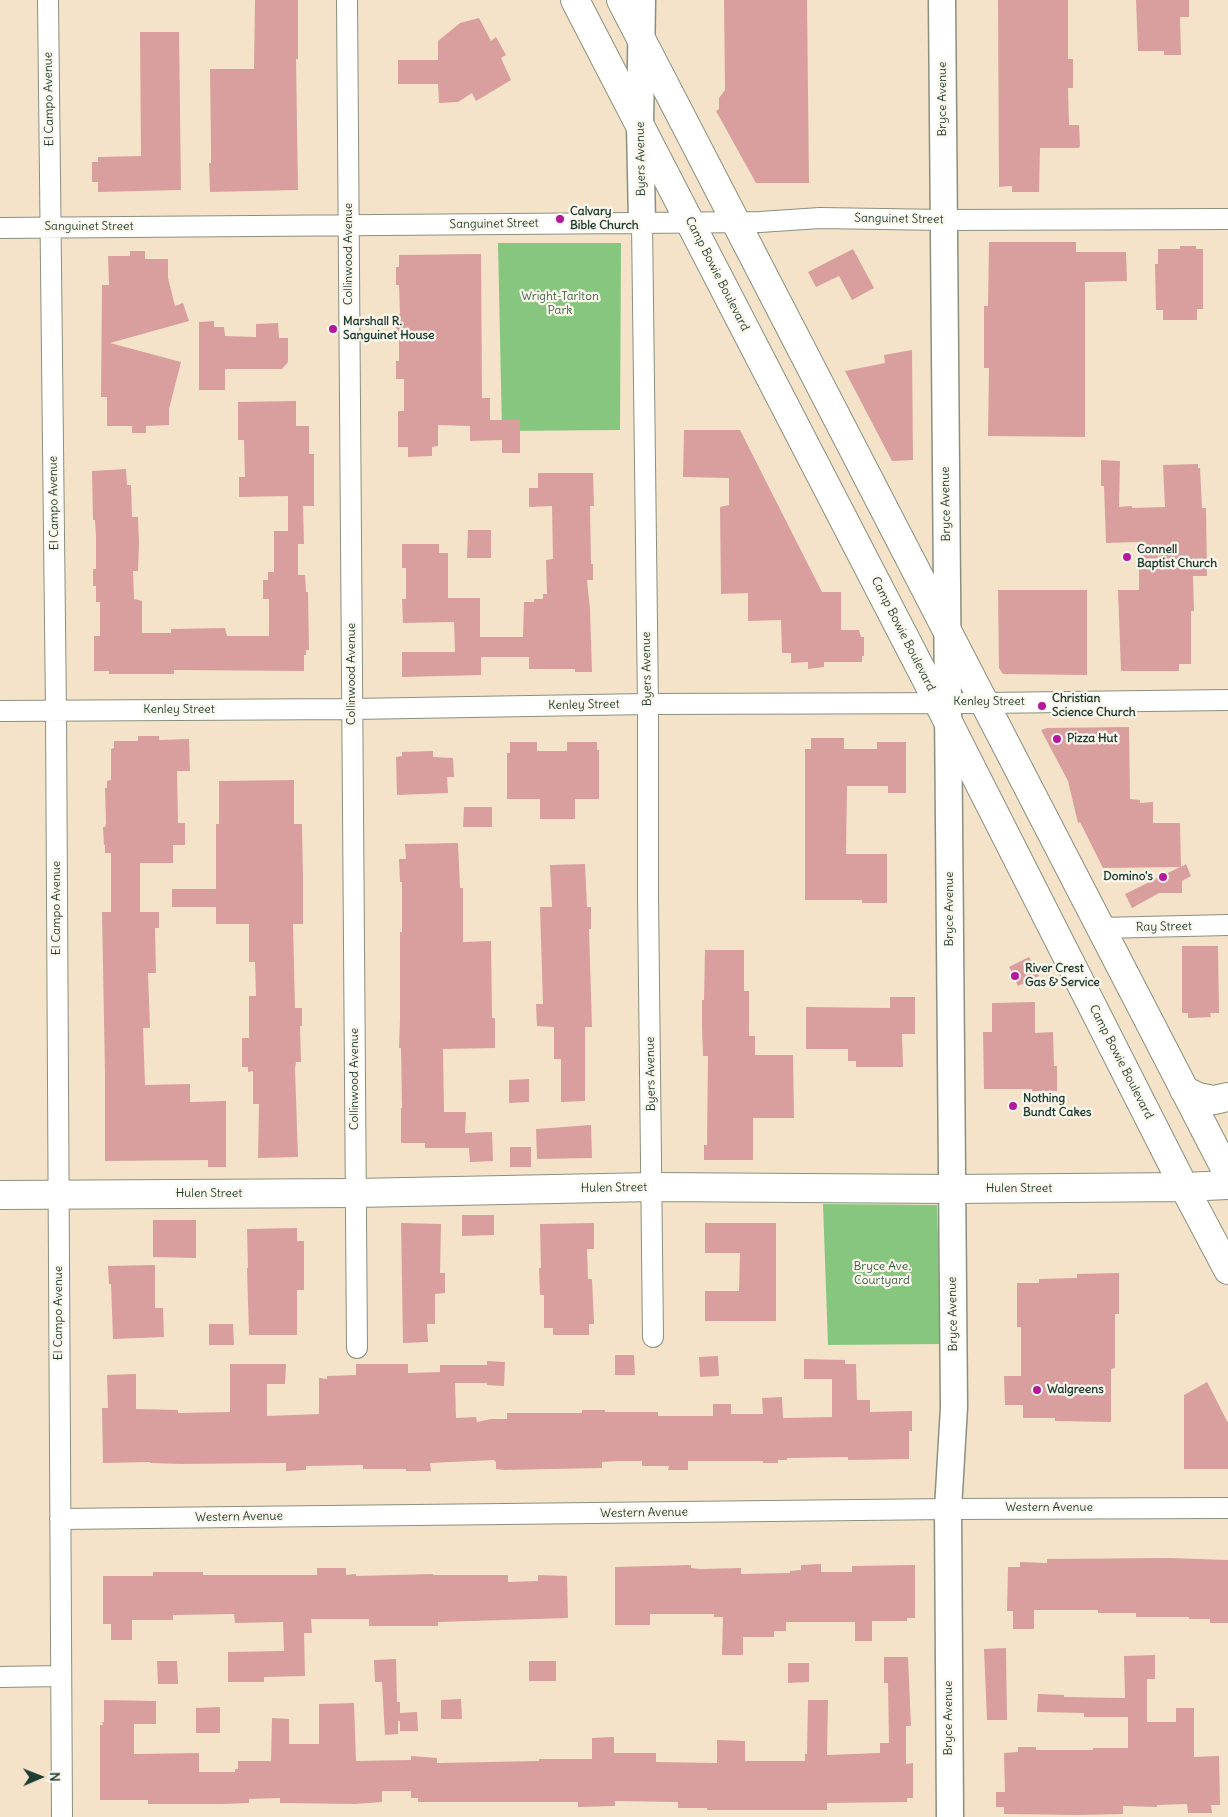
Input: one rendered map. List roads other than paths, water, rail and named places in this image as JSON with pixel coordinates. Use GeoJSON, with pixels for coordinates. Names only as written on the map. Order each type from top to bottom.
{"type":"FeatureCollection","features":[{"type":"Feature","properties":{"kind":"main road","name":"Camp Bowie Boulevard"},"geometry":{"type":"LineString","coordinates":[[576,0],[944,708],[1184,1187],[1228,1270]]}},
{"type":"Feature","properties":{"kind":"main road"},"geometry":{"type":"LineString","coordinates":[[621,0],[1228,1174]]}},
{"type":"Feature","properties":{"kind":"main road"},"geometry":{"type":"LineString","coordinates":[[1184,1090],[1198,1097],[1214,1100],[1228,1097]]}},
{"type":"Feature","properties":{"kind":"main road","name":"Hulen Street"},"geometry":{"type":"LineString","coordinates":[[0,1194],[356,1193],[652,1187],[952,1189],[1228,1185]]}},
{"type":"Feature","properties":{"kind":"street","name":"El Campo Avenue"},"geometry":{"type":"LineString","coordinates":[[48,0],[56,711],[62,1817]]}},
{"type":"Feature","properties":{"kind":"street","name":"Collinwood Avenue"},"geometry":{"type":"LineString","coordinates":[[347,0],[357,1348]]}},
{"type":"Feature","properties":{"kind":"street","name":"Byers Avenue"},"geometry":{"type":"LineString","coordinates":[[642,0],[640,126],[648,704],[653,1338]]}},
{"type":"Feature","properties":{"kind":"street","name":"Bryce Avenue"},"geometry":{"type":"LineString","coordinates":[[942,0],[948,630],[944,708],[954,1407],[948,1509],[950,1817]]}},
{"type":"Feature","properties":{"kind":"street","name":"Sanguinet Street"},"geometry":{"type":"LineString","coordinates":[[0,228],[736,222],[820,218],[944,220],[1228,218]]}},
{"type":"Feature","properties":{"kind":"street","name":"Kenley Street"},"geometry":{"type":"LineString","coordinates":[[0,711],[352,709],[648,704],[944,708],[985,703],[1228,700]]}},
{"type":"Feature","properties":{"kind":"street","name":"Ray Street"},"geometry":{"type":"LineString","coordinates":[[1100,928],[1228,925]]}},
{"type":"Feature","properties":{"kind":"street","name":"Western Avenue"},"geometry":{"type":"LineString","coordinates":[[60,1519],[948,1509],[1228,1508]]}},
{"type":"Feature","properties":{"kind":"street"},"geometry":{"type":"LineString","coordinates":[[0,1677],[61,1676]]}},
{"type":"Feature","properties":{"kind":"place","name":"Calvary Bible Church"},"geometry":{"type":"Point","coordinates":[560,219]}},
{"type":"Feature","properties":{"kind":"place","name":"Marshall R. Sanguinet House"},"geometry":{"type":"Point","coordinates":[333,329]}},
{"type":"Feature","properties":{"kind":"place","name":"Connell Baptist Church"},"geometry":{"type":"Point","coordinates":[1127,557]}},
{"type":"Feature","properties":{"kind":"place","name":"Christian Science Church"},"geometry":{"type":"Point","coordinates":[1042,706]}},
{"type":"Feature","properties":{"kind":"place","name":"Pizza Hut"},"geometry":{"type":"Point","coordinates":[1057,739]}},
{"type":"Feature","properties":{"kind":"place","name":"Domino's"},"geometry":{"type":"Point","coordinates":[1163,877]}},
{"type":"Feature","properties":{"kind":"place","name":"River Crest Gas & Service"},"geometry":{"type":"Point","coordinates":[1015,976]}},
{"type":"Feature","properties":{"kind":"place","name":"Nothing Bundt Cakes"},"geometry":{"type":"Point","coordinates":[1013,1106]}},
{"type":"Feature","properties":{"kind":"place","name":"Walgreens"},"geometry":{"type":"Point","coordinates":[1037,1390]}},
{"type":"Feature","properties":{"kind":"park label","name":"Wright-Tarlton Park"},"geometry":{"type":"Point","coordinates":[560,304]}},
{"type":"Feature","properties":{"kind":"park label","name":"Bryce Ave. Courtyard"},"geometry":{"type":"Point","coordinates":[882,1274]}}]}
